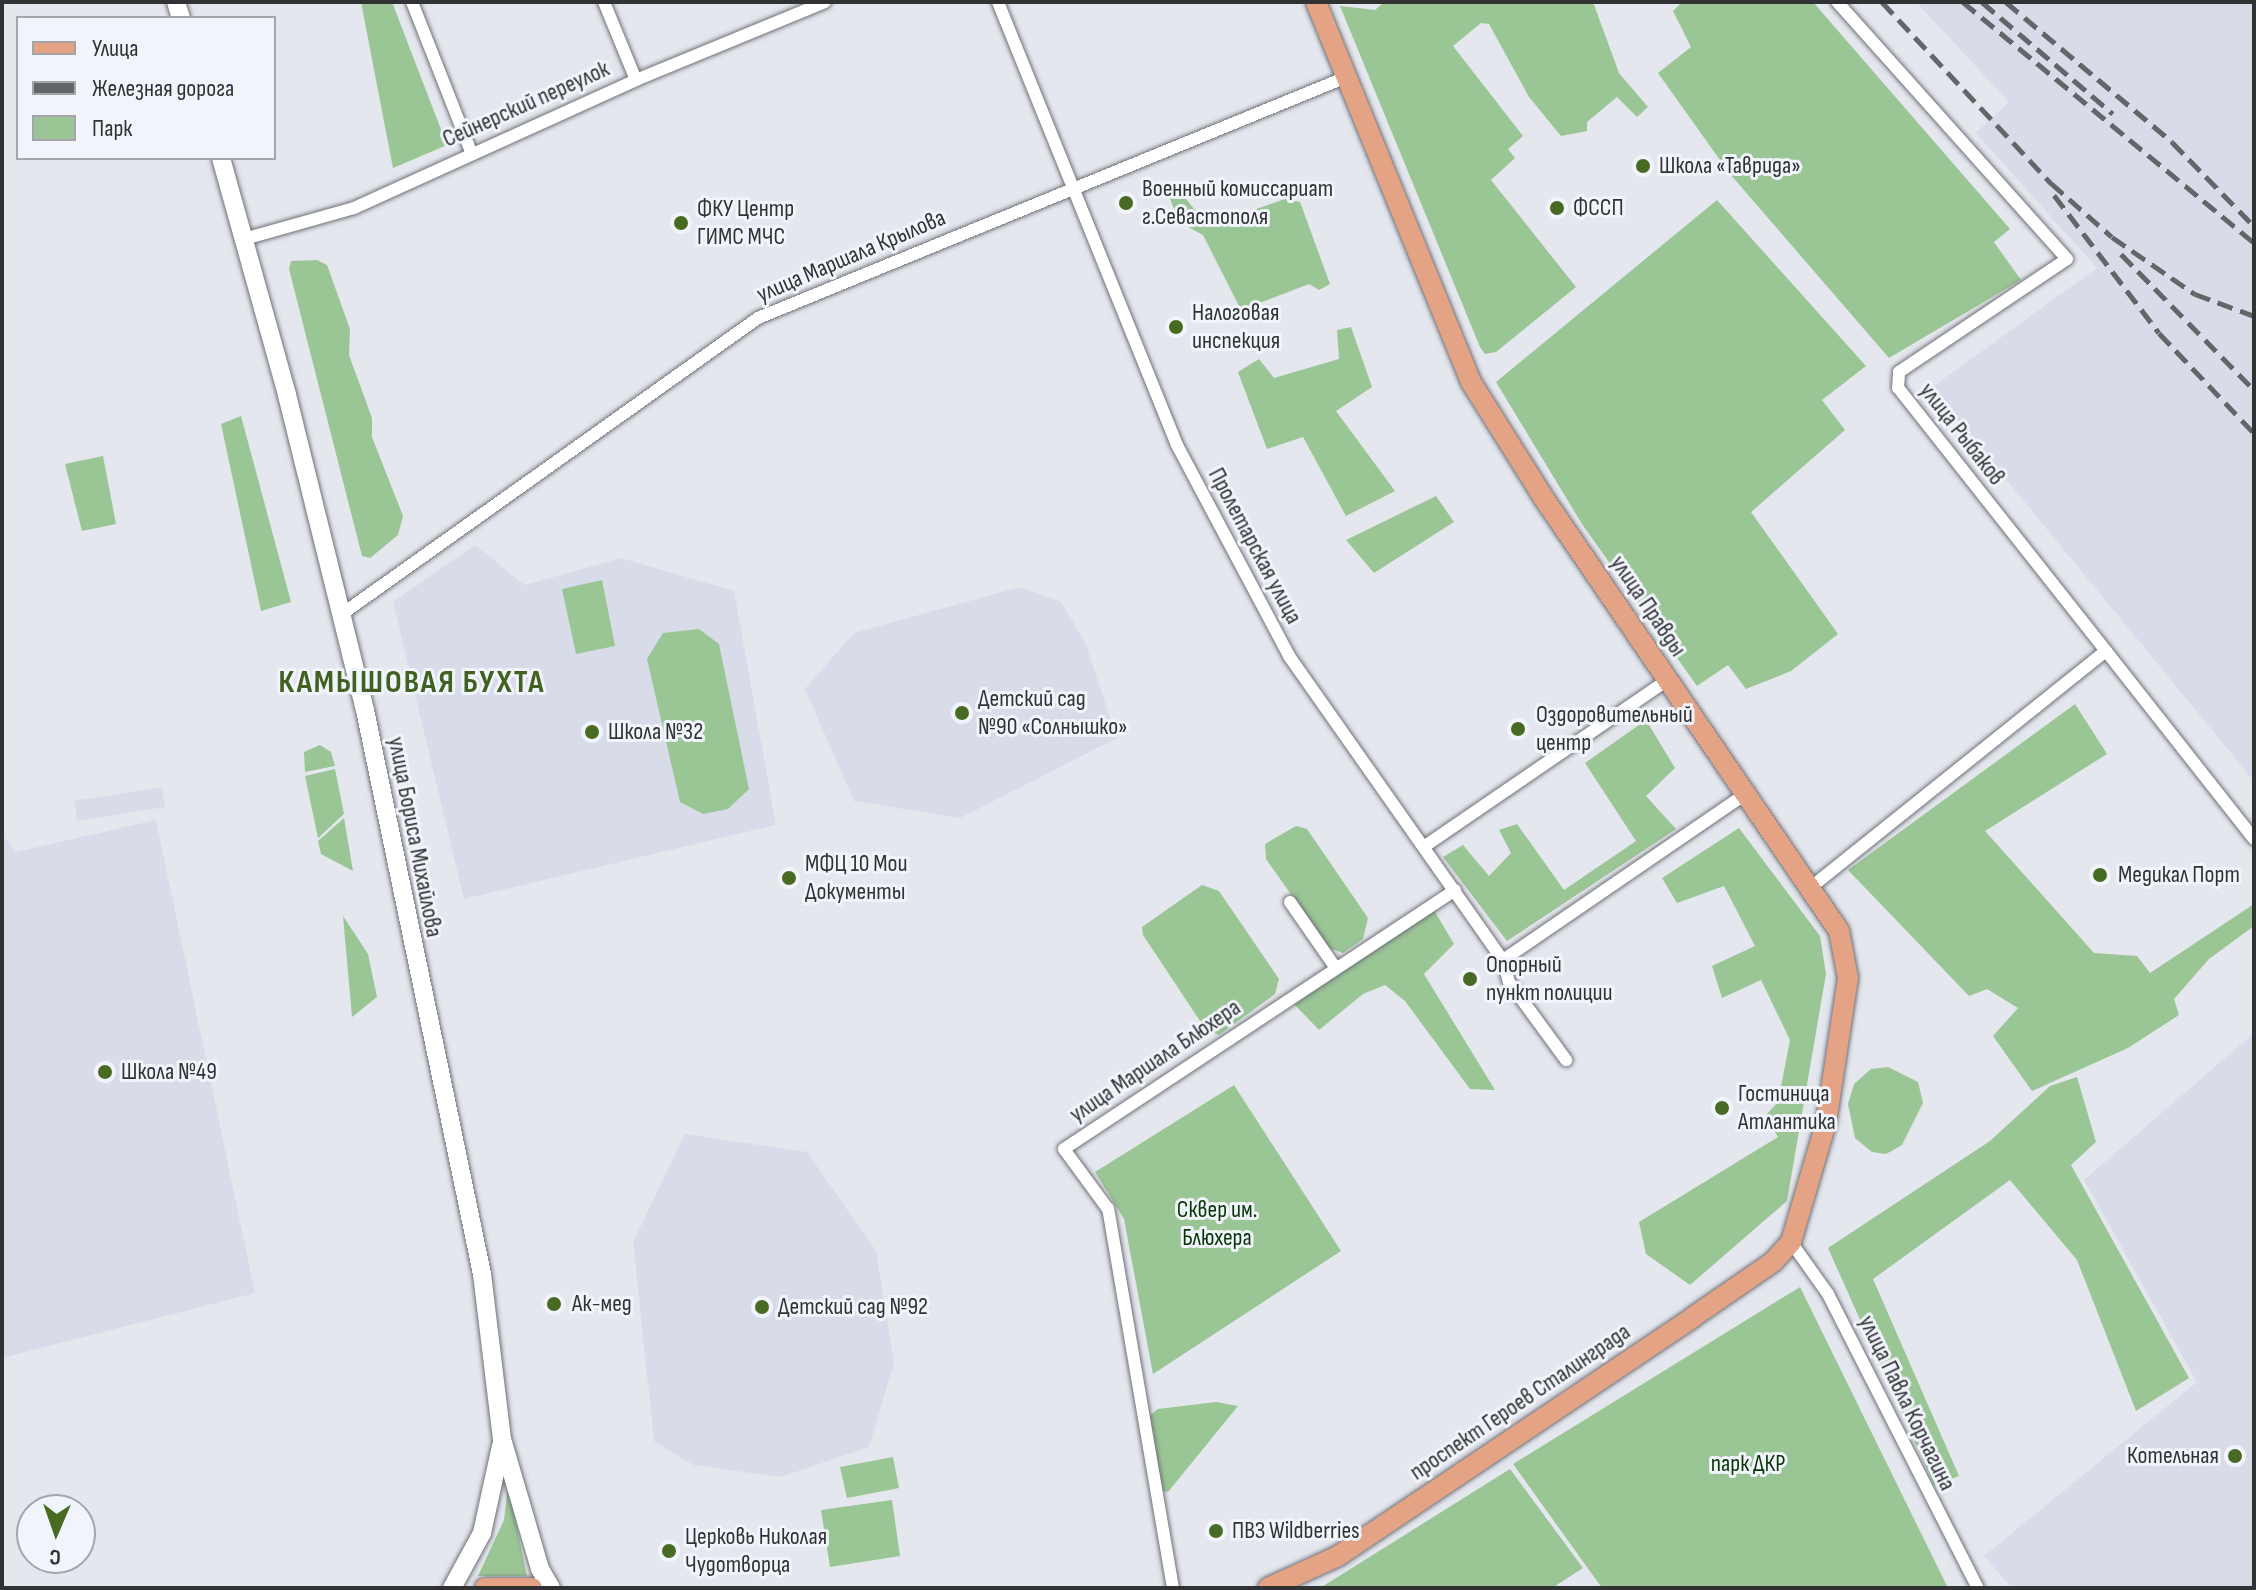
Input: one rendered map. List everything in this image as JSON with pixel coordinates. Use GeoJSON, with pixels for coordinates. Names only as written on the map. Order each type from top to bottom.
{"type":"FeatureCollection","features":[{"type":"Feature","properties":{"kind":"main road","name":"улица Правды"},"geometry":{"type":"LineString","coordinates":[[1316,2],[1344,78],[1471,382],[1744,795],[1839,931],[1848,978],[1826,1123],[1791,1242]]}},
{"type":"Feature","properties":{"kind":"main road","name":"проспект Героев Сталинграда"},"geometry":{"type":"LineString","coordinates":[[1268,1588],[1338,1556],[1773,1262],[1791,1242]]}},
{"type":"Feature","properties":{"kind":"main road"},"geometry":{"type":"LineString","coordinates":[[485,1588],[532,1588]]}},
{"type":"Feature","properties":{"kind":"street"},"geometry":{"type":"LineString","coordinates":[[412,2],[471,152]]}},
{"type":"Feature","properties":{"kind":"street"},"geometry":{"type":"LineString","coordinates":[[604,2],[636,80]]}},
{"type":"Feature","properties":{"kind":"street","name":"Сейнерский переулок"},"geometry":{"type":"LineString","coordinates":[[244,239],[354,208],[792,8],[825,2]]}},
{"type":"Feature","properties":{"kind":"street","name":"Пролетарская улица"},"geometry":{"type":"LineString","coordinates":[[998,2],[1190,470],[1289,656],[1425,846],[1503,960],[1509,982],[1566,1060]]}},
{"type":"Feature","properties":{"kind":"street","name":"улица Рыбаков"},"geometry":{"type":"LineString","coordinates":[[1837,2],[2067,259],[1899,372],[1898,388],[2106,651]]}},
{"type":"Feature","properties":{"kind":"street","name":"улица Маршала Крылова"},"geometry":{"type":"LineString","coordinates":[[342,614],[758,318],[1344,78]]}},
{"type":"Feature","properties":{"kind":"street","name":"улица Бориса Михайлова"},"geometry":{"type":"LineString","coordinates":[[222,160],[342,614],[482,1274],[502,1439],[540,1569],[551,1588]]}},
{"type":"Feature","properties":{"kind":"street"},"geometry":{"type":"LineString","coordinates":[[1810,888],[2106,651],[2254,839]]}},
{"type":"Feature","properties":{"kind":"street"},"geometry":{"type":"LineString","coordinates":[[1425,846],[1667,680]]}},
{"type":"Feature","properties":{"kind":"street"},"geometry":{"type":"LineString","coordinates":[[1503,960],[1744,795]]}},
{"type":"Feature","properties":{"kind":"street","name":"улица Маршала Блюхера"},"geometry":{"type":"LineString","coordinates":[[1173,1588],[1108,1209],[1064,1149],[1455,890]]}},
{"type":"Feature","properties":{"kind":"street"},"geometry":{"type":"LineString","coordinates":[[1290,902],[1335,967]]}},
{"type":"Feature","properties":{"kind":"street","name":"улица Павла Корчагина"},"geometry":{"type":"LineString","coordinates":[[1791,1242],[1828,1294],[1978,1588]]}},
{"type":"Feature","properties":{"kind":"street","name":"улица Бориса Михайлова"},"geometry":{"type":"LineString","coordinates":[[452,1588],[482,1533],[502,1439]]}},
{"type":"Feature","properties":{"kind":"shaded area"},"geometry":{"type":"Polygon","coordinates":[[[1916,2],[2254,2],[2254,781],[1931,388],[2097,268],[1976,133],[2009,102],[1916,2]]]}},
{"type":"Feature","properties":{"kind":"shaded area","name":"Школа №32"},"geometry":{"type":"Polygon","coordinates":[[[475,545],[525,585],[621,558],[734,591],[776,825],[464,899],[393,602],[475,545]]]}},
{"type":"Feature","properties":{"kind":"shaded area","name":"Детский сад №90 «Солнышко»"},"geometry":{"type":"Polygon","coordinates":[[[1020,587],[1061,602],[1085,642],[1117,738],[960,818],[854,801],[805,689],[854,633],[1020,587]]]}},
{"type":"Feature","properties":{"kind":"shaded area"},"geometry":{"type":"Polygon","coordinates":[[[162,787],[165,807],[77,821],[74,801],[162,787]]]}},
{"type":"Feature","properties":{"kind":"shaded area","name":"Школа №49"},"geometry":{"type":"Polygon","coordinates":[[[156,820],[255,1293],[2,1358],[2,835],[16,852],[156,820]]]}},
{"type":"Feature","properties":{"kind":"shaded area"},"geometry":{"type":"Polygon","coordinates":[[[2254,1033],[2254,1588],[2012,1588],[1984,1556],[2197,1382],[2084,1180],[2254,1033]]]}},
{"type":"Feature","properties":{"kind":"shaded area","name":"Детский сад №92"},"geometry":{"type":"Polygon","coordinates":[[[685,1134],[807,1152],[876,1251],[894,1363],[869,1447],[781,1477],[693,1465],[654,1441],[633,1242],[685,1134]]]}},
{"type":"Feature","properties":{"kind":"green space"},"geometry":{"type":"Polygon","coordinates":[[[361,2],[392,2],[447,145],[393,168],[361,2]]]}},
{"type":"Feature","properties":{"kind":"green space"},"geometry":{"type":"Polygon","coordinates":[[[1384,2],[1593,2],[1619,73],[1648,107],[1637,117],[1617,97],[1587,122],[1587,131],[1561,136],[1529,97],[1489,24],[1481,23],[1453,46],[1523,136],[1508,149],[1515,158],[1491,180],[1576,287],[1496,352],[1485,354],[1480,347],[1340,6],[1375,10],[1384,2]]]}},
{"type":"Feature","properties":{"kind":"green space"},"geometry":{"type":"Polygon","coordinates":[[[1682,2],[1813,2],[2010,229],[1994,242],[2021,280],[1889,358],[1730,174],[1658,73],[1691,47],[1673,11],[1682,2]]]}},
{"type":"Feature","properties":{"kind":"green space"},"geometry":{"type":"Polygon","coordinates":[[[1179,190],[1198,214],[1233,217],[1285,199],[1300,202],[1330,284],[1319,290],[1309,284],[1241,310],[1203,235],[1179,222],[1167,191],[1179,190]]]}},
{"type":"Feature","properties":{"kind":"green space"},"geometry":{"type":"Polygon","coordinates":[[[1717,200],[1866,366],[1822,400],[1845,430],[1751,512],[1838,634],[1791,671],[1746,689],[1728,665],[1697,686],[1582,524],[1496,382],[1717,200]]]}},
{"type":"Feature","properties":{"kind":"green space"},"geometry":{"type":"Polygon","coordinates":[[[317,260],[327,265],[350,329],[349,355],[372,418],[372,437],[403,516],[398,535],[370,558],[362,556],[289,269],[291,261],[317,260]]]}},
{"type":"Feature","properties":{"kind":"green space"},"geometry":{"type":"Polygon","coordinates":[[[1351,327],[1372,387],[1336,411],[1395,491],[1346,516],[1303,437],[1267,449],[1238,372],[1259,359],[1274,378],[1339,359],[1337,330],[1351,327]]]}},
{"type":"Feature","properties":{"kind":"green space"},"geometry":{"type":"Polygon","coordinates":[[[241,416],[291,602],[261,611],[221,424],[241,416]]]}},
{"type":"Feature","properties":{"kind":"green space"},"geometry":{"type":"Polygon","coordinates":[[[103,456],[116,524],[82,531],[65,464],[103,456]]]}},
{"type":"Feature","properties":{"kind":"green space"},"geometry":{"type":"Polygon","coordinates":[[[1436,496],[1454,522],[1374,573],[1346,540],[1436,496]]]}},
{"type":"Feature","properties":{"kind":"green space"},"geometry":{"type":"Polygon","coordinates":[[[602,580],[615,646],[576,654],[562,589],[602,580]]]}},
{"type":"Feature","properties":{"kind":"green space"},"geometry":{"type":"Polygon","coordinates":[[[699,629],[719,644],[749,789],[728,809],[703,814],[680,802],[647,659],[663,633],[699,629]]]}},
{"type":"Feature","properties":{"kind":"green space"},"geometry":{"type":"Polygon","coordinates":[[[2075,704],[2107,754],[1985,831],[2094,953],[2137,956],[2150,973],[2254,904],[2254,926],[2209,959],[2174,999],[2179,1015],[2128,1048],[2032,1091],[1993,1036],[2018,1008],[1987,989],[1969,996],[1848,870],[2075,704]]]}},
{"type":"Feature","properties":{"kind":"green space"},"geometry":{"type":"Polygon","coordinates":[[[1646,720],[1675,768],[1646,796],[1676,829],[1507,941],[1443,857],[1463,845],[1489,876],[1511,853],[1499,830],[1517,824],[1564,890],[1636,841],[1585,763],[1646,720]]]}},
{"type":"Feature","properties":{"kind":"green space"},"geometry":{"type":"Polygon","coordinates":[[[320,745],[331,752],[335,766],[305,772],[304,752],[320,745]]]}},
{"type":"Feature","properties":{"kind":"green space"},"geometry":{"type":"Polygon","coordinates":[[[335,769],[344,814],[318,838],[305,776],[335,769]]]}},
{"type":"Feature","properties":{"kind":"green space"},"geometry":{"type":"Polygon","coordinates":[[[344,818],[353,871],[321,854],[318,841],[344,818]]]}},
{"type":"Feature","properties":{"kind":"green space"},"geometry":{"type":"Polygon","coordinates":[[[1296,826],[1307,829],[1368,918],[1363,939],[1343,953],[1329,948],[1266,859],[1265,844],[1296,826]]]}},
{"type":"Feature","properties":{"kind":"green space"},"geometry":{"type":"Polygon","coordinates":[[[1739,828],[1820,936],[1826,974],[1787,1201],[1690,1285],[1646,1254],[1639,1222],[1778,1137],[1765,1116],[1778,1102],[1790,1040],[1761,980],[1722,998],[1712,966],[1755,946],[1724,886],[1677,903],[1662,878],[1739,828]]]}},
{"type":"Feature","properties":{"kind":"green space"},"geometry":{"type":"Polygon","coordinates":[[[1202,885],[1219,891],[1279,979],[1275,994],[1219,1035],[1206,1030],[1143,935],[1142,927],[1202,885]]]}},
{"type":"Feature","properties":{"kind":"green space"},"geometry":{"type":"Polygon","coordinates":[[[1434,910],[1454,944],[1424,974],[1495,1090],[1470,1089],[1405,1001],[1385,985],[1363,994],[1319,1030],[1294,1004],[1434,910]]]}},
{"type":"Feature","properties":{"kind":"green space"},"geometry":{"type":"Polygon","coordinates":[[[343,916],[368,954],[377,997],[352,1017],[343,916]]]}},
{"type":"Feature","properties":{"kind":"green space"},"geometry":{"type":"Polygon","coordinates":[[[1888,1067],[1918,1082],[1923,1103],[1902,1145],[1886,1154],[1872,1152],[1855,1138],[1848,1104],[1854,1084],[1871,1069],[1888,1067]]]}},
{"type":"Feature","properties":{"kind":"green space"},"geometry":{"type":"Polygon","coordinates":[[[2077,1077],[2096,1142],[2071,1165],[2189,1378],[2136,1411],[2077,1260],[2010,1180],[1873,1279],[1959,1476],[1934,1485],[1828,1248],[1990,1141],[2050,1086],[2077,1077]]]}},
{"type":"Feature","properties":{"kind":"green space","name":"Сквер им. Блюхера"},"geometry":{"type":"Polygon","coordinates":[[[1234,1085],[1341,1251],[1153,1374],[1124,1219],[1095,1172],[1234,1085]]]}},
{"type":"Feature","properties":{"kind":"green space","name":"парк ДКР"},"geometry":{"type":"Polygon","coordinates":[[[1800,1287],[1948,1588],[1602,1588],[1513,1464],[1800,1287]]]}},
{"type":"Feature","properties":{"kind":"green space"},"geometry":{"type":"Polygon","coordinates":[[[1216,1402],[1238,1406],[1168,1492],[1163,1491],[1148,1417],[1158,1409],[1216,1402]]]}},
{"type":"Feature","properties":{"kind":"green space"},"geometry":{"type":"Polygon","coordinates":[[[893,1457],[899,1488],[847,1498],[840,1467],[893,1457]]]}},
{"type":"Feature","properties":{"kind":"green space"},"geometry":{"type":"Polygon","coordinates":[[[1510,1469],[1583,1568],[1552,1588],[1320,1588],[1510,1469]]]}},
{"type":"Feature","properties":{"kind":"green space"},"geometry":{"type":"Polygon","coordinates":[[[508,1484],[527,1576],[478,1576],[504,1520],[508,1484]]]}},
{"type":"Feature","properties":{"kind":"green space"},"geometry":{"type":"Polygon","coordinates":[[[892,1500],[900,1556],[830,1567],[821,1510],[892,1500]]]}},
{"type":"Feature","properties":{"kind":"railway"},"geometry":{"type":"LineString","coordinates":[[1882,2],[2051,183],[2112,237],[2195,294],[2254,316]]}},
{"type":"Feature","properties":{"kind":"railway"},"geometry":{"type":"LineString","coordinates":[[1963,2],[2254,243]]}},
{"type":"Feature","properties":{"kind":"railway"},"geometry":{"type":"LineString","coordinates":[[1982,2],[2113,114]]}},
{"type":"Feature","properties":{"kind":"railway"},"geometry":{"type":"LineString","coordinates":[[2006,2],[2172,142],[2254,226]]}},
{"type":"Feature","properties":{"kind":"railway"},"geometry":{"type":"LineString","coordinates":[[2054,195],[2159,333],[2254,433]]}},
{"type":"Feature","properties":{"kind":"railway"},"geometry":{"type":"LineString","coordinates":[[2121,254],[2254,390]]}},
{"type":"Feature","properties":{"kind":"place","name":"Школа «Таврида»"},"geometry":{"type":"Point","coordinates":[1643,166]}},
{"type":"Feature","properties":{"kind":"place","name":"Военный комиссариат г.Севастополя"},"geometry":{"type":"Point","coordinates":[1126,203]}},
{"type":"Feature","properties":{"kind":"place","name":"ФССП"},"geometry":{"type":"Point","coordinates":[1557,208]}},
{"type":"Feature","properties":{"kind":"place","name":"ФКУ Центр ГИМС МЧС"},"geometry":{"type":"Point","coordinates":[681,223]}},
{"type":"Feature","properties":{"kind":"place","name":"Налоговая инспекция"},"geometry":{"type":"Point","coordinates":[1176,327]}},
{"type":"Feature","properties":{"kind":"place","name":"Детский сад №90 «Солнышко»"},"geometry":{"type":"Point","coordinates":[962,713]}},
{"type":"Feature","properties":{"kind":"place","name":"Оздоровительный центр"},"geometry":{"type":"Point","coordinates":[1518,729]}},
{"type":"Feature","properties":{"kind":"place","name":"Школа №32"},"geometry":{"type":"Point","coordinates":[592,732]}},
{"type":"Feature","properties":{"kind":"place","name":"Медикал Порт"},"geometry":{"type":"Point","coordinates":[2100,875]}},
{"type":"Feature","properties":{"kind":"place","name":"МФЦ 10 Мои Документы"},"geometry":{"type":"Point","coordinates":[789,878]}},
{"type":"Feature","properties":{"kind":"place","name":"Опорный пункт полиции"},"geometry":{"type":"Point","coordinates":[1470,979]}},
{"type":"Feature","properties":{"kind":"place","name":"Школа №49"},"geometry":{"type":"Point","coordinates":[105,1072]}},
{"type":"Feature","properties":{"kind":"place","name":"Гостиница Атлантика"},"geometry":{"type":"Point","coordinates":[1722,1108]}},
{"type":"Feature","properties":{"kind":"place","name":"Ак-мед"},"geometry":{"type":"Point","coordinates":[554,1304]}},
{"type":"Feature","properties":{"kind":"place","name":"Детский сад №92"},"geometry":{"type":"Point","coordinates":[762,1307]}},
{"type":"Feature","properties":{"kind":"place","name":"Котельная"},"geometry":{"type":"Point","coordinates":[2235,1456]}},
{"type":"Feature","properties":{"kind":"place","name":"ПВЗ Wildberries"},"geometry":{"type":"Point","coordinates":[1216,1531]}},
{"type":"Feature","properties":{"kind":"place","name":"Церковь Николая Чудотворца"},"geometry":{"type":"Point","coordinates":[669,1551]}},
{"type":"Feature","properties":{"kind":"district","name":"КАМЫШОВАЯ БУХТА"},"geometry":{"type":"Point","coordinates":[412,683]}}]}
